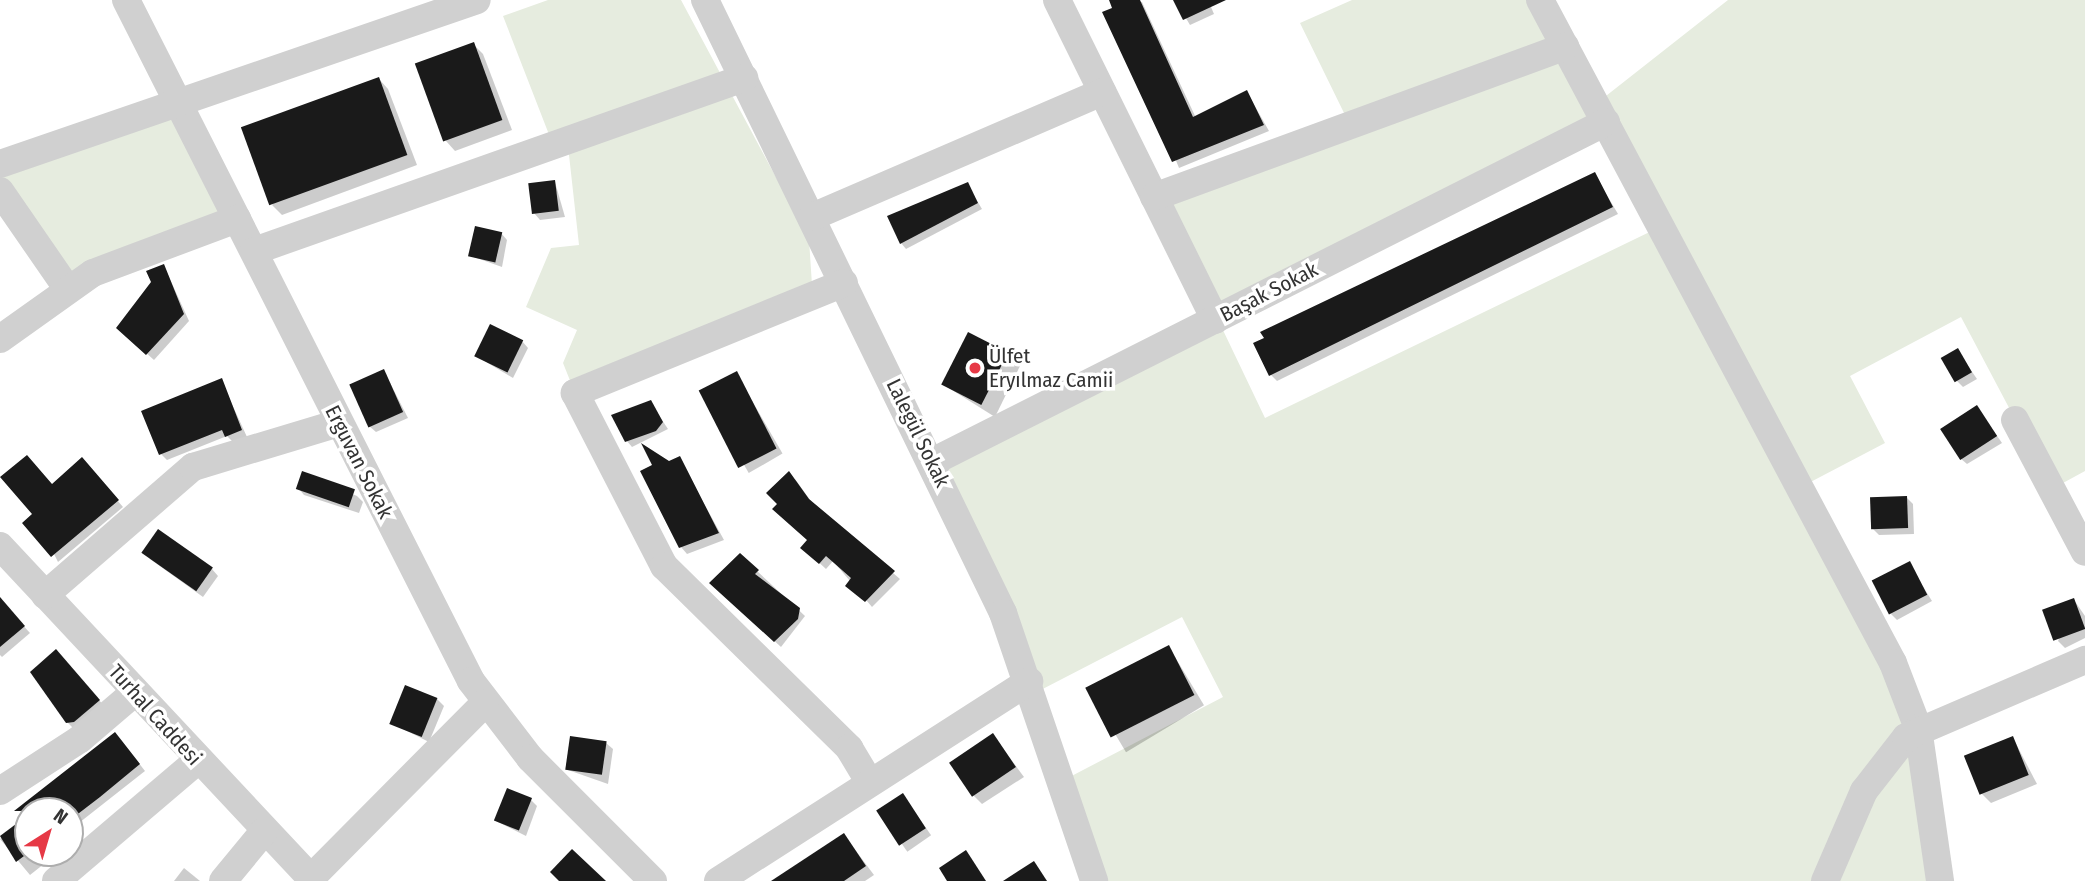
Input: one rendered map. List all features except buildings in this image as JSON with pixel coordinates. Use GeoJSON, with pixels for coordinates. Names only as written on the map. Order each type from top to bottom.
{"type":"FeatureCollection","features":[{"type":"Feature","properties":{"kind":"street","name":"Erguvan Sokak"},"geometry":{"type":"LineString","coordinates":[[126,0],[339,423],[485,703],[561,791],[653,881]]}},
{"type":"Feature","properties":{"kind":"street"},"geometry":{"type":"LineString","coordinates":[[0,164],[477,0]]}},
{"type":"Feature","properties":{"kind":"street","name":"Lalegül Sokak"},"geometry":{"type":"LineString","coordinates":[[705,0],[932,462],[1029,681],[1094,881]]}},
{"type":"Feature","properties":{"kind":"street"},"geometry":{"type":"LineString","coordinates":[[1057,0],[1214,320]]}},
{"type":"Feature","properties":{"kind":"street"},"geometry":{"type":"LineString","coordinates":[[1540,0],[1877,630],[1918,728],[1940,881]]}},
{"type":"Feature","properties":{"kind":"street"},"geometry":{"type":"LineString","coordinates":[[1154,197],[1565,47]]}},
{"type":"Feature","properties":{"kind":"street"},"geometry":{"type":"LineString","coordinates":[[254,251],[744,78]]}},
{"type":"Feature","properties":{"kind":"street"},"geometry":{"type":"LineString","coordinates":[[812,217],[1102,92]]}},
{"type":"Feature","properties":{"kind":"street","name":"Başak Sokak"},"geometry":{"type":"LineString","coordinates":[[932,462],[1606,122]]}},
{"type":"Feature","properties":{"kind":"street"},"geometry":{"type":"LineString","coordinates":[[0,191],[67,288]]}},
{"type":"Feature","properties":{"kind":"street"},"geometry":{"type":"LineString","coordinates":[[0,339],[67,288],[237,219]]}},
{"type":"Feature","properties":{"kind":"street"},"geometry":{"type":"LineString","coordinates":[[844,283],[575,393],[664,566],[849,748],[869,781]]}},
{"type":"Feature","properties":{"kind":"street"},"geometry":{"type":"LineString","coordinates":[[2015,420],[2085,552]]}},
{"type":"Feature","properties":{"kind":"street"},"geometry":{"type":"LineString","coordinates":[[45,595],[193,467],[339,423]]}},
{"type":"Feature","properties":{"kind":"street","name":"Turhal Caddesi"},"geometry":{"type":"LineString","coordinates":[[0,546],[197,761],[311,880]]}},
{"type":"Feature","properties":{"kind":"street"},"geometry":{"type":"LineString","coordinates":[[1825,881],[1883,760],[1918,728],[2085,660]]}},
{"type":"Feature","properties":{"kind":"street"},"geometry":{"type":"LineString","coordinates":[[718,881],[869,781],[1029,681]]}},
{"type":"Feature","properties":{"kind":"street"},"geometry":{"type":"LineString","coordinates":[[0,791],[80,739],[135,692]]}},
{"type":"Feature","properties":{"kind":"street"},"geometry":{"type":"LineString","coordinates":[[311,880],[485,703]]}},
{"type":"Feature","properties":{"kind":"street"},"geometry":{"type":"LineString","coordinates":[[56,881],[197,761]]}},
{"type":"Feature","properties":{"kind":"street"},"geometry":{"type":"LineString","coordinates":[[223,881],[264,831]]}},
{"type":"Feature","properties":{"kind":"shaded area"},"geometry":{"type":"Polygon","coordinates":[[[548,0],[681,0],[809,239],[812,285],[575,393],[563,363],[577,330],[526,307],[551,248],[579,245],[568,146],[555,150],[503,16],[548,0]]]}},
{"type":"Feature","properties":{"kind":"shaded area"},"geometry":{"type":"Polygon","coordinates":[[[1352,0],[1540,0],[1597,103],[1728,0],[2085,0],[2085,471],[2052,489],[1961,317],[1850,376],[1885,443],[1801,487],[1893,663],[1940,881],[1094,881],[1062,781],[1223,697],[1182,617],[1033,694],[932,462],[1214,320],[1164,186],[1345,115],[1300,23],[1352,0]],[[1606,122],[1221,326],[1265,418],[1662,226],[1606,122]]]}},
{"type":"Feature","properties":{"kind":"shaded area"},"geometry":{"type":"Polygon","coordinates":[[[178,103],[237,219],[67,288],[0,191],[0,164],[178,103]]]}},
{"type":"Feature","properties":{"kind":"place","name":"Ülfet Eryılmaz Camii"},"geometry":{"type":"Point","coordinates":[975,368]}}]}
